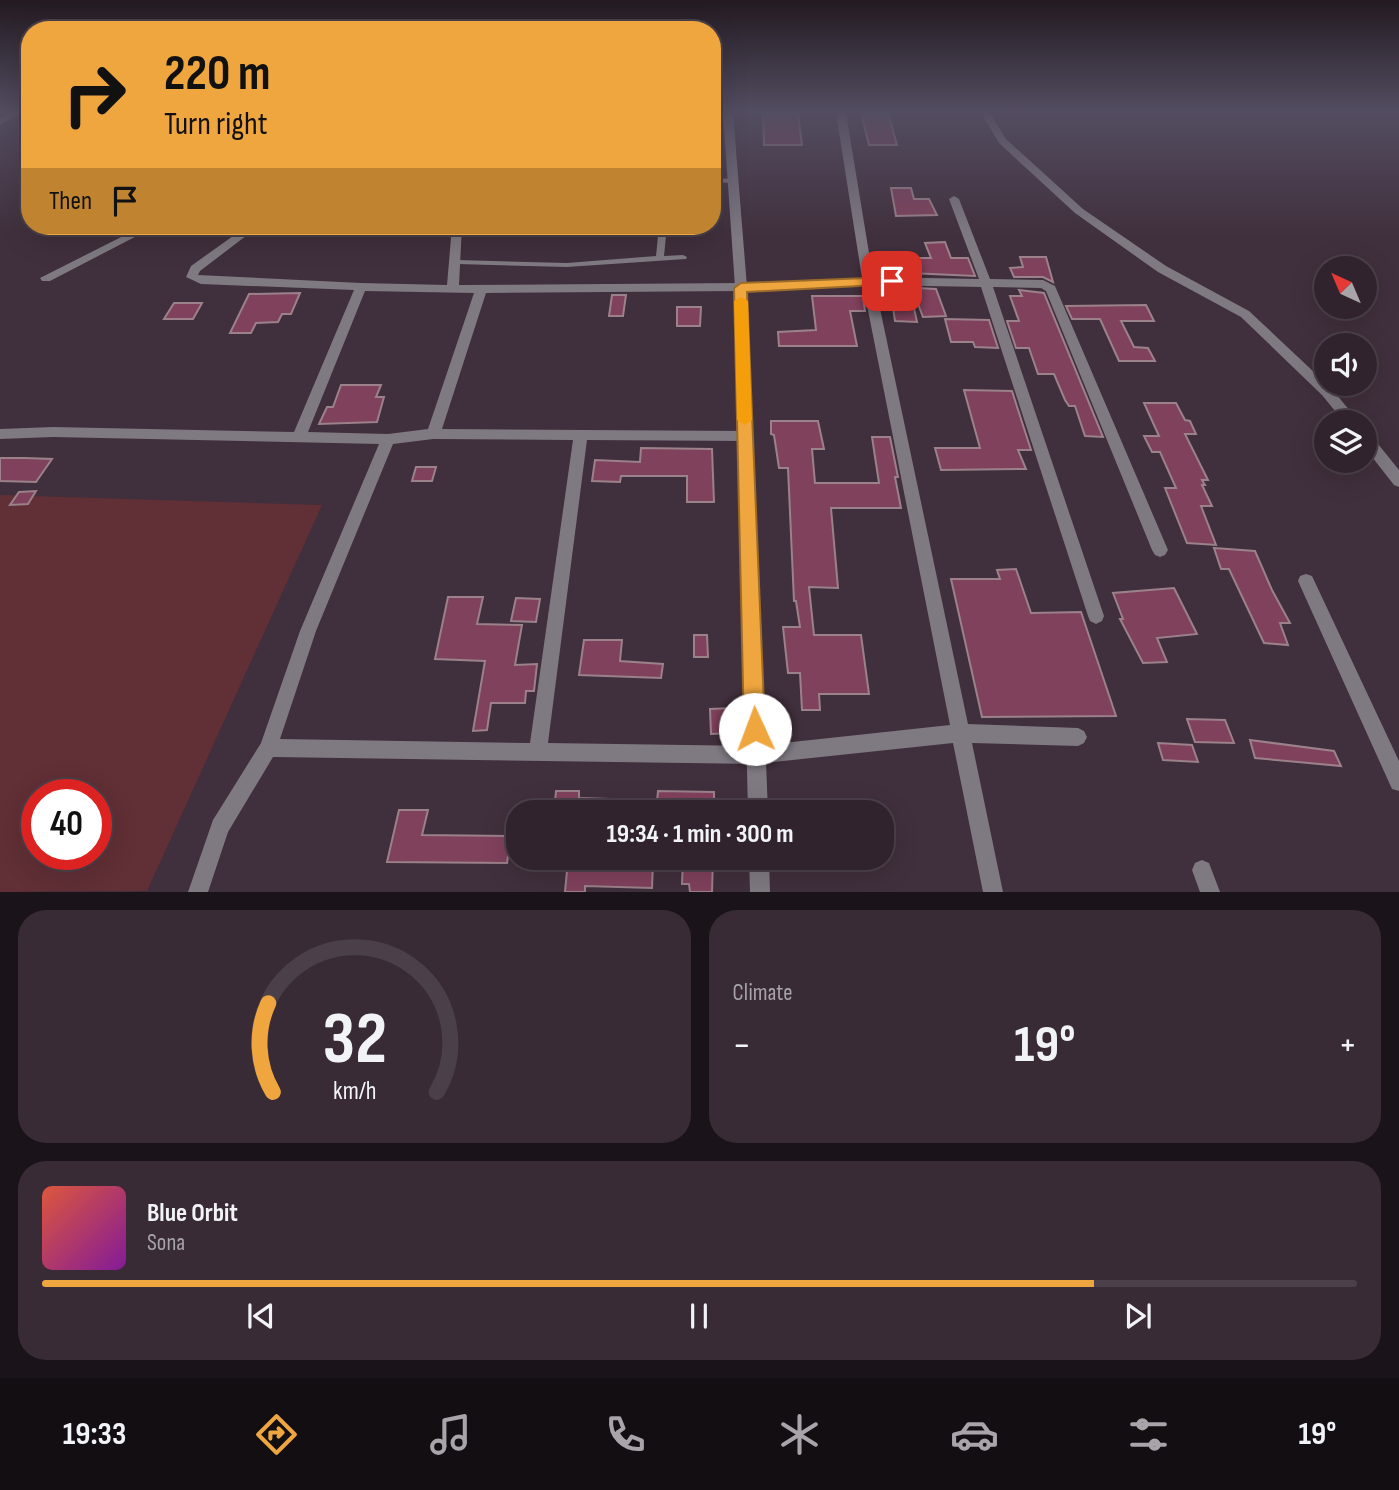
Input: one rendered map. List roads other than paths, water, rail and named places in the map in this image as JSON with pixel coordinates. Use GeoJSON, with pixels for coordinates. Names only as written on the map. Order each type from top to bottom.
{"type":"FeatureCollection","features":[{"type":"Feature","properties":{"kind":"street"},"geometry":{"type":"LineString","coordinates":[[731,155],[741,288],[758,800]]}},
{"type":"Feature","properties":{"kind":"street"},"geometry":{"type":"LineString","coordinates":[[848,155],[868,281],[993,891]]}},
{"type":"Feature","properties":{"kind":"street"},"geometry":{"type":"LineString","coordinates":[[1017,155],[1079,211],[1162,269],[1245,314],[1327,392],[1342,410]]}},
{"type":"Feature","properties":{"kind":"street"},"geometry":{"type":"LineString","coordinates":[[954,199],[985,281],[1096,616]]}},
{"type":"Feature","properties":{"kind":"street"},"geometry":{"type":"LineString","coordinates":[[46,278],[132,235]]}},
{"type":"Feature","properties":{"kind":"street"},"geometry":{"type":"LineString","coordinates":[[241,235],[195,269],[192,276],[201,280],[481,289],[741,288],[868,281],[1035,282],[1051,289],[1160,550]]}},
{"type":"Feature","properties":{"kind":"street"},"geometry":{"type":"LineString","coordinates":[[453,288],[457,235]]}},
{"type":"Feature","properties":{"kind":"street"},"geometry":{"type":"LineString","coordinates":[[299,437],[361,287]]}},
{"type":"Feature","properties":{"kind":"street"},"geometry":{"type":"LineString","coordinates":[[433,434],[481,289]]}},
{"type":"Feature","properties":{"kind":"street"},"geometry":{"type":"LineString","coordinates":[[0,434],[53,432],[388,439],[433,434],[745,436]]}},
{"type":"Feature","properties":{"kind":"street"},"geometry":{"type":"LineString","coordinates":[[538,752],[581,435]]}},
{"type":"Feature","properties":{"kind":"street"},"geometry":{"type":"LineString","coordinates":[[198,891],[220,827],[268,748],[308,631],[388,439]]}},
{"type":"Feature","properties":{"kind":"street"},"geometry":{"type":"LineString","coordinates":[[1377,451],[1397,473]]}},
{"type":"Feature","properties":{"kind":"street"},"geometry":{"type":"LineString","coordinates":[[1306,581],[1399,782]]}},
{"type":"Feature","properties":{"kind":"street"},"geometry":{"type":"LineString","coordinates":[[268,748],[756,755],[959,733],[1078,737]]}},
{"type":"Feature","properties":{"kind":"street"},"geometry":{"type":"LineString","coordinates":[[759,870],[760,891]]}},
{"type":"Feature","properties":{"kind":"street"},"geometry":{"type":"LineString","coordinates":[[1202,870],[1210,891]]}},
{"type":"Feature","properties":{"kind":"lane"},"geometry":{"type":"LineString","coordinates":[[721,180],[733,181]]}},
{"type":"Feature","properties":{"kind":"lane"},"geometry":{"type":"LineString","coordinates":[[660,258],[662,235]]}},
{"type":"Feature","properties":{"kind":"lane"},"geometry":{"type":"LineString","coordinates":[[457,262],[567,265],[683,257]]}}]}
